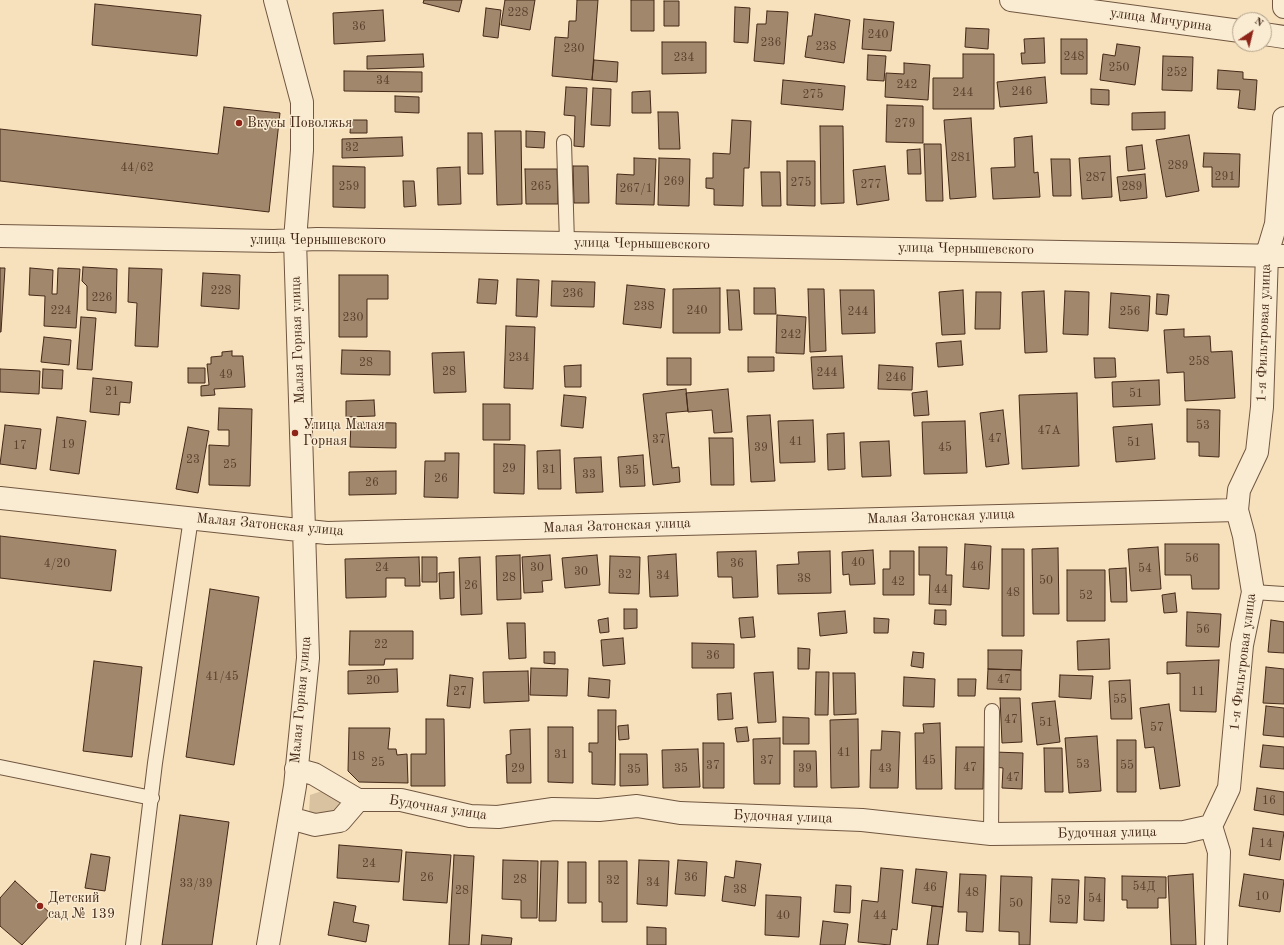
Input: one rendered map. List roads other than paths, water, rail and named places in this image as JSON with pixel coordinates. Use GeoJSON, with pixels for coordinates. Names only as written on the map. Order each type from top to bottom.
{"type":"FeatureCollection","features":[{"type":"Feature","properties":{"kind":"street","name":"Малая Горная улица"},"geometry":{"type":"LineString","coordinates":[[268,945],[290,818],[308,658],[295,240],[302,150],[302,102],[275,0]]}},
{"type":"Feature","properties":{"kind":"street","name":"улица Мичурина"},"geometry":{"type":"LineString","coordinates":[[1011,0],[1232,30]]}},
{"type":"Feature","properties":{"kind":"street"},"geometry":{"type":"LineString","coordinates":[[1284,0],[1284,7]]}},
{"type":"Feature","properties":{"kind":"street"},"geometry":{"type":"LineString","coordinates":[[1272,35],[1284,37]]}},
{"type":"Feature","properties":{"kind":"street","name":"1-я Фильтровая улица"},"geometry":{"type":"LineString","coordinates":[[1211,826],[1228,788],[1242,645],[1253,592],[1244,536],[1236,510],[1239,490],[1257,452],[1276,255],[1276,224],[1284,118]]}},
{"type":"Feature","properties":{"kind":"street","name":"улица Чернышевского"},"geometry":{"type":"LineString","coordinates":[[0,236],[274,241],[567,243],[1276,255]]}},
{"type":"Feature","properties":{"kind":"street","name":"Малая Затонская улица"},"geometry":{"type":"LineString","coordinates":[[0,498],[326,533],[1236,510]]}},
{"type":"Feature","properties":{"kind":"street"},"geometry":{"type":"LineString","coordinates":[[290,818],[315,825],[340,821],[358,800],[314,774],[296,769]]}},
{"type":"Feature","properties":{"kind":"street","name":"Будочная улица"},"geometry":{"type":"LineString","coordinates":[[358,800],[401,800],[470,816],[498,817],[553,809],[599,810],[637,806],[680,813],[862,820],[991,834],[1184,832],[1211,826]]}},
{"type":"Feature","properties":{"kind":"street"},"geometry":{"type":"LineString","coordinates":[[1211,826],[1219,852],[1216,945]]}},
{"type":"Feature","properties":{"kind":"lane"},"geometry":{"type":"LineString","coordinates":[[564,142],[567,243]]}},
{"type":"Feature","properties":{"kind":"lane"},"geometry":{"type":"LineString","coordinates":[[133,945],[152,798],[155,763],[191,518]]}},
{"type":"Feature","properties":{"kind":"lane"},"geometry":{"type":"LineString","coordinates":[[1253,592],[1284,594]]}},
{"type":"Feature","properties":{"kind":"lane"},"geometry":{"type":"LineString","coordinates":[[991,834],[992,711]]}},
{"type":"Feature","properties":{"kind":"lane"},"geometry":{"type":"LineString","coordinates":[[0,767],[152,798]]}},
{"type":"Feature","properties":{"kind":"place","name":"Вкусы Поволжья"},"geometry":{"type":"Point","coordinates":[239,123]}},
{"type":"Feature","properties":{"kind":"place","name":"Улица Малая Горная"},"geometry":{"type":"Point","coordinates":[295,433]}},
{"type":"Feature","properties":{"kind":"place","name":"Детский сад № 139"},"geometry":{"type":"Point","coordinates":[40,906]}}]}
